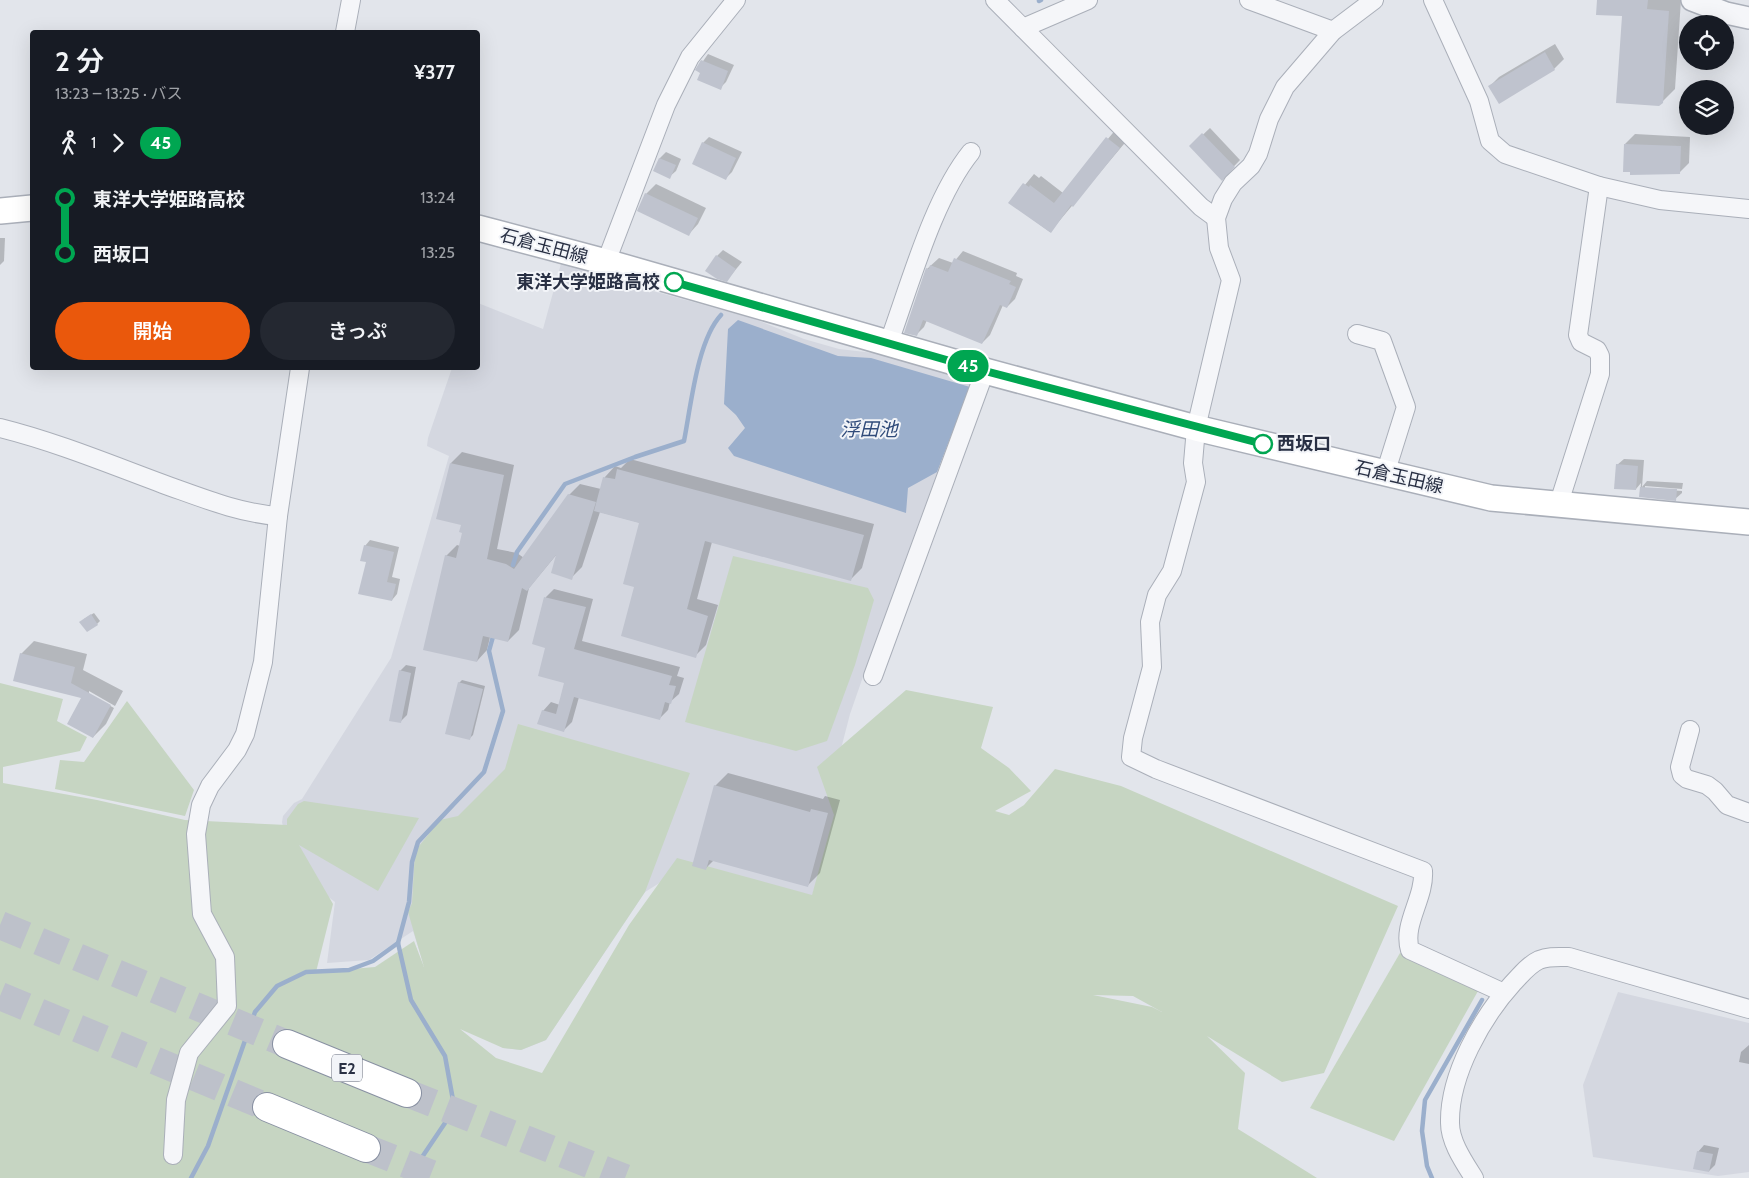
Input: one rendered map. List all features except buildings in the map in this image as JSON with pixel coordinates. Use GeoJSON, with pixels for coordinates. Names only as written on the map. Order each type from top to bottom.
{"type":"FeatureCollection","features":[{"type":"Feature","properties":{"kind":"highway","name":"E2"},"geometry":{"type":"LineString","coordinates":[[287,1044],[407,1093]]}},
{"type":"Feature","properties":{"kind":"highway"},"geometry":{"type":"LineString","coordinates":[[267,1107],[366,1148]]}},
{"type":"Feature","properties":{"kind":"main road"},"geometry":{"type":"LineString","coordinates":[[0,211],[30,208]]}},
{"type":"Feature","properties":{"kind":"main road","name":"石倉玉田線"},"geometry":{"type":"LineString","coordinates":[[480,229],[606,262],[985,371],[1196,428],[1385,474],[1491,498],[1558,506],[1749,522]]}},
{"type":"Feature","properties":{"kind":"street"},"geometry":{"type":"LineString","coordinates":[[345,30],[351,0]]}},
{"type":"Feature","properties":{"kind":"street"},"geometry":{"type":"LineString","coordinates":[[606,262],[666,105],[690,57],[736,0]]}},
{"type":"Feature","properties":{"kind":"street"},"geometry":{"type":"LineString","coordinates":[[995,0],[1201,207],[1216,218]]}},
{"type":"Feature","properties":{"kind":"street"},"geometry":{"type":"LineString","coordinates":[[1023,28],[1088,0]]}},
{"type":"Feature","properties":{"kind":"street"},"geometry":{"type":"LineString","coordinates":[[1249,0],[1333,31]]}},
{"type":"Feature","properties":{"kind":"street"},"geometry":{"type":"LineString","coordinates":[[1374,0],[1333,31],[1285,87],[1269,118],[1258,154],[1251,166],[1233,183],[1223,199],[1216,218],[1219,248],[1232,280],[1196,428],[1193,463],[1196,482],[1172,571],[1157,595],[1150,622],[1152,667],[1133,738],[1130,757],[1156,769],[1423,871],[1424,882],[1406,939],[1410,950],[1504,993]]}},
{"type":"Feature","properties":{"kind":"street"},"geometry":{"type":"LineString","coordinates":[[1433,0],[1479,101],[1490,141],[1505,154],[1599,186],[1660,200],[1749,209]]}},
{"type":"Feature","properties":{"kind":"street"},"geometry":{"type":"LineString","coordinates":[[1692,0],[1726,13],[1749,18]]}},
{"type":"Feature","properties":{"kind":"street"},"geometry":{"type":"LineString","coordinates":[[889,342],[926,239],[956,171],[971,152]]}},
{"type":"Feature","properties":{"kind":"street"},"geometry":{"type":"LineString","coordinates":[[1558,506],[1600,374],[1600,356],[1597,350],[1581,342],[1578,335],[1599,186]]}},
{"type":"Feature","properties":{"kind":"street"},"geometry":{"type":"LineString","coordinates":[[1357,334],[1382,341],[1406,407],[1385,474]]}},
{"type":"Feature","properties":{"kind":"street"},"geometry":{"type":"LineString","coordinates":[[173,1155],[176,1100],[189,1053],[227,1006],[225,957],[202,914],[196,834],[202,805],[210,786],[237,750],[245,734],[263,662],[278,516],[300,370]]}},
{"type":"Feature","properties":{"kind":"street"},"geometry":{"type":"LineString","coordinates":[[873,676],[985,371]]}},
{"type":"Feature","properties":{"kind":"street"},"geometry":{"type":"LineString","coordinates":[[0,428],[43,439],[213,502],[265,515],[278,516]]}},
{"type":"Feature","properties":{"kind":"street"},"geometry":{"type":"LineString","coordinates":[[1690,730],[1680,767],[1682,775],[1687,779],[1711,788],[1727,805],[1749,813]]}},
{"type":"Feature","properties":{"kind":"street"},"geometry":{"type":"LineString","coordinates":[[1474,1178],[1458,1151],[1450,1125],[1451,1103],[1462,1069],[1479,1029],[1504,993],[1528,967],[1538,960],[1551,957],[1569,958],[1749,1009]]}},
{"type":"Feature","properties":{"kind":"shaded area"},"geometry":{"type":"Polygon","coordinates":[[[562,260],[612,274],[616,281],[752,318],[804,339],[839,349],[883,354],[972,380],[974,383],[921,517],[881,635],[865,671],[850,714],[833,780],[838,811],[812,896],[677,872],[645,892],[546,1040],[521,1050],[503,1048],[438,1009],[413,931],[369,960],[327,963],[335,902],[293,870],[282,822],[283,816],[294,803],[302,799],[391,658],[449,456],[427,446],[428,438],[451,370],[480,370],[480,304],[543,329],[562,260]]]}},
{"type":"Feature","properties":{"kind":"shaded area"},"geometry":{"type":"Polygon","coordinates":[[[1618,992],[1749,1023],[1749,1172],[1718,1176],[1593,1157],[1583,1085],[1618,992]]]}},
{"type":"Feature","properties":{"kind":"green space"},"geometry":{"type":"Polygon","coordinates":[[[733,556],[868,588],[874,600],[855,665],[827,741],[796,751],[685,722],[733,556]]]}},
{"type":"Feature","properties":{"kind":"green space"},"geometry":{"type":"Polygon","coordinates":[[[0,683],[63,699],[57,721],[87,737],[80,751],[3,767],[3,783],[97,800],[185,820],[287,825],[287,819],[298,804],[304,801],[419,818],[378,891],[299,845],[333,904],[316,972],[375,967],[414,941],[424,967],[408,912],[412,903],[415,851],[440,820],[458,816],[505,769],[518,724],[690,773],[645,892],[546,1040],[521,1050],[503,1048],[460,1029],[496,1058],[542,1073],[629,925],[677,858],[812,895],[834,815],[817,767],[906,690],[993,707],[981,748],[1009,768],[1031,791],[995,811],[1009,815],[1024,805],[1055,769],[1121,786],[1398,906],[1324,1073],[1282,1082],[1207,1036],[1245,1073],[1238,1129],[1317,1178],[0,1178],[0,683]],[[1093,995],[1152,1007],[1162,1012],[1133,996],[1093,995]]]}},
{"type":"Feature","properties":{"kind":"green space"},"geometry":{"type":"Polygon","coordinates":[[[127,701],[194,790],[185,816],[55,789],[60,760],[84,762],[127,701]]]}},
{"type":"Feature","properties":{"kind":"green space"},"geometry":{"type":"Polygon","coordinates":[[[1400,953],[1478,991],[1394,1141],[1310,1108],[1400,953]]]}},
{"type":"Feature","properties":{"kind":"water","name":"浮田池"},"geometry":{"type":"Polygon","coordinates":[[[738,320],[838,356],[871,358],[970,387],[937,472],[908,488],[906,513],[734,456],[728,448],[745,428],[736,415],[724,404],[728,329],[738,320]]]}},
{"type":"Feature","properties":{"kind":"waterway"},"geometry":{"type":"LineString","coordinates":[[513,565],[517,552],[565,484],[635,457],[684,441],[692,393],[701,357],[713,326],[721,315]]}},
{"type":"Feature","properties":{"kind":"waterway"},"geometry":{"type":"LineString","coordinates":[[408,1178],[445,1123],[453,1100],[445,1056],[411,1000],[398,943],[409,902],[412,862],[418,842],[484,772],[503,711],[489,651],[494,633]]}},
{"type":"Feature","properties":{"kind":"waterway"},"geometry":{"type":"LineString","coordinates":[[191,1178],[208,1146],[255,1012],[277,986],[306,972],[349,970],[373,961],[398,943]]}},
{"type":"Feature","properties":{"kind":"waterway"},"geometry":{"type":"LineString","coordinates":[[1432,1178],[1427,1166],[1422,1131],[1425,1100],[1482,1000]]}},
{"type":"Feature","properties":{"kind":"tunnel"},"geometry":{"type":"LineString","coordinates":[[0,925],[287,1044]]}},
{"type":"Feature","properties":{"kind":"tunnel"},"geometry":{"type":"LineString","coordinates":[[0,996],[267,1107]]}},
{"type":"Feature","properties":{"kind":"tunnel"},"geometry":{"type":"LineString","coordinates":[[407,1093],[625,1178]]}},
{"type":"Feature","properties":{"kind":"tunnel"},"geometry":{"type":"LineString","coordinates":[[366,1148],[442,1178]]}},
{"type":"Feature","properties":{"kind":"bus line","name":"45"},"geometry":{"type":"LineString","coordinates":[[674,282],[985,371],[1196,428],[1263,444]]}},
{"type":"Feature","properties":{"kind":"place","name":"東洋大学姫路高校"},"geometry":{"type":"Point","coordinates":[674,282]}},
{"type":"Feature","properties":{"kind":"place","name":"西坂口"},"geometry":{"type":"Point","coordinates":[1263,444]}}]}
